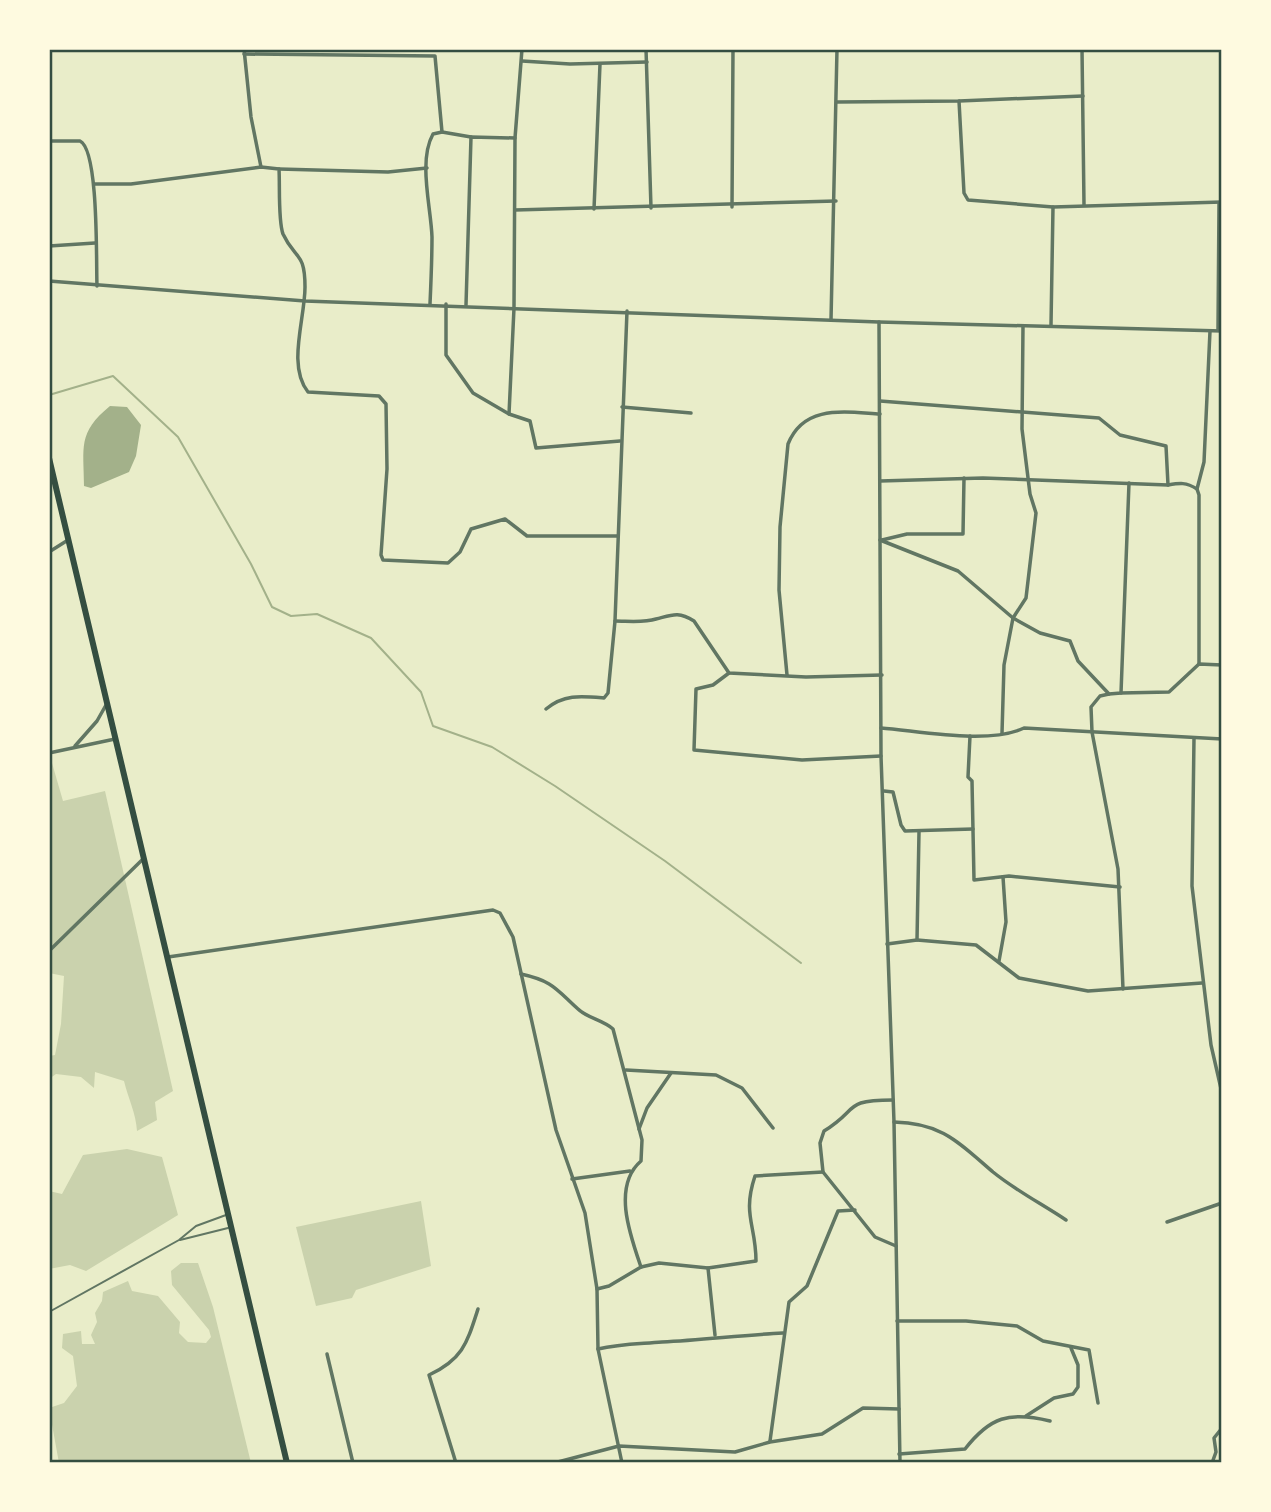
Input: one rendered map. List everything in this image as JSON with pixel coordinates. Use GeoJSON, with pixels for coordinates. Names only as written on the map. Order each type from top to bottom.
{"type":"FeatureCollection","features":[{"type":"Feature","properties":{"kind":"main road"},"geometry":{"type":"LineString","coordinates":[[49,458],[287,1463]]}},
{"type":"Feature","properties":{"kind":"street"},"geometry":{"type":"LineString","coordinates":[[435,49],[442,132]]}},
{"type":"Feature","properties":{"kind":"street"},"geometry":{"type":"LineString","coordinates":[[509,414],[514,308],[515,138],[522,49]]}},
{"type":"Feature","properties":{"kind":"street"},"geometry":{"type":"LineString","coordinates":[[646,49],[651,208]]}},
{"type":"Feature","properties":{"kind":"street"},"geometry":{"type":"LineString","coordinates":[[732,207],[733,49]]}},
{"type":"Feature","properties":{"kind":"street"},"geometry":{"type":"LineString","coordinates":[[831,320],[836,201],[837,49]]}},
{"type":"Feature","properties":{"kind":"street"},"geometry":{"type":"LineString","coordinates":[[1082,49],[1084,205]]}},
{"type":"Feature","properties":{"kind":"street"},"geometry":{"type":"LineString","coordinates":[[261,167],[251,117],[244,51],[435,56]]}},
{"type":"Feature","properties":{"kind":"street"},"geometry":{"type":"LineString","coordinates":[[522,61],[600,64],[647,62]]}},
{"type":"Feature","properties":{"kind":"street"},"geometry":{"type":"LineString","coordinates":[[594,209],[600,64]]}},
{"type":"Feature","properties":{"kind":"street"},"geometry":{"type":"LineString","coordinates":[[837,102],[1083,96]]}},
{"type":"Feature","properties":{"kind":"street"},"geometry":{"type":"LineString","coordinates":[[49,281],[305,301],[446,304],[879,322],[1220,331],[1220,203],[1053,207],[968,200],[964,193],[959,101]]}},
{"type":"Feature","properties":{"kind":"street"},"geometry":{"type":"LineString","coordinates":[[430,304],[432,239],[427,168],[433,134],[442,132],[471,137],[515,138]]}},
{"type":"Feature","properties":{"kind":"street"},"geometry":{"type":"LineString","coordinates":[[466,305],[471,137]]}},
{"type":"Feature","properties":{"kind":"street"},"geometry":{"type":"LineString","coordinates":[[49,141],[85,143],[94,184],[97,286]]}},
{"type":"Feature","properties":{"kind":"street"},"geometry":{"type":"LineString","coordinates":[[94,184],[131,184],[261,167],[388,172],[427,168]]}},
{"type":"Feature","properties":{"kind":"street"},"geometry":{"type":"LineString","coordinates":[[279,169],[283,233],[305,265],[302,331],[296,353],[299,374],[305,388],[319,393],[379,396],[386,404],[387,469],[380,555],[383,560],[448,563],[460,552],[471,528],[505,519],[527,536],[617,536]]}},
{"type":"Feature","properties":{"kind":"street"},"geometry":{"type":"LineString","coordinates":[[515,210],[732,207],[836,201]]}},
{"type":"Feature","properties":{"kind":"street"},"geometry":{"type":"LineString","coordinates":[[1051,325],[1053,207]]}},
{"type":"Feature","properties":{"kind":"street"},"geometry":{"type":"LineString","coordinates":[[49,246],[95,243]]}},
{"type":"Feature","properties":{"kind":"street"},"geometry":{"type":"LineString","coordinates":[[446,304],[446,355],[472,393],[509,414],[530,421],[536,449],[620,441]]}},
{"type":"Feature","properties":{"kind":"street"},"geometry":{"type":"LineString","coordinates":[[545,709],[557,700],[572,696],[604,698],[608,693],[615,621],[627,311]]}},
{"type":"Feature","properties":{"kind":"street"},"geometry":{"type":"LineString","coordinates":[[879,322],[881,756],[894,1122],[900,1463]]}},
{"type":"Feature","properties":{"kind":"street"},"geometry":{"type":"LineString","coordinates":[[1002,733],[1004,666],[1013,618],[1026,598],[1036,513],[1029,481],[1021,413],[1023,326]]}},
{"type":"Feature","properties":{"kind":"street"},"geometry":{"type":"LineString","coordinates":[[1199,664],[1197,489],[1203,462],[1210,330]]}},
{"type":"Feature","properties":{"kind":"street"},"geometry":{"type":"LineString","coordinates":[[880,401],[1099,418],[1120,435],[1166,446],[1168,485]]}},
{"type":"Feature","properties":{"kind":"street"},"geometry":{"type":"LineString","coordinates":[[622,407],[691,413]]}},
{"type":"Feature","properties":{"kind":"street"},"geometry":{"type":"LineString","coordinates":[[787,675],[779,590],[780,527],[788,443],[792,433],[805,420],[827,411],[880,414]]}},
{"type":"Feature","properties":{"kind":"street"},"geometry":{"type":"LineString","coordinates":[[880,481],[964,478],[1168,485],[1183,482],[1197,489]]}},
{"type":"Feature","properties":{"kind":"street"},"geometry":{"type":"LineString","coordinates":[[880,540],[907,534],[963,534],[964,478]]}},
{"type":"Feature","properties":{"kind":"street"},"geometry":{"type":"LineString","coordinates":[[1121,693],[1129,483]]}},
{"type":"Feature","properties":{"kind":"street"},"geometry":{"type":"LineString","coordinates":[[49,552],[70,539]]}},
{"type":"Feature","properties":{"kind":"street"},"geometry":{"type":"LineString","coordinates":[[880,540],[958,571],[1013,618],[1040,633],[1070,641],[1078,662],[1109,694]]}},
{"type":"Feature","properties":{"kind":"street"},"geometry":{"type":"LineString","coordinates":[[615,621],[656,619],[673,613],[687,616],[694,621],[729,673]]}},
{"type":"Feature","properties":{"kind":"street"},"geometry":{"type":"LineString","coordinates":[[1123,989],[1120,887],[1092,732],[1091,707],[1100,696],[1109,694],[1168,691],[1199,664],[1222,665]]}},
{"type":"Feature","properties":{"kind":"street"},"geometry":{"type":"LineString","coordinates":[[881,675],[729,673],[712,685],[696,689],[694,750],[802,760],[881,756]]}},
{"type":"Feature","properties":{"kind":"street"},"geometry":{"type":"LineString","coordinates":[[74,747],[97,721],[107,701]]}},
{"type":"Feature","properties":{"kind":"street"},"geometry":{"type":"LineString","coordinates":[[881,728],[970,735],[1002,733],[1024,728],[1222,739]]}},
{"type":"Feature","properties":{"kind":"street"},"geometry":{"type":"LineString","coordinates":[[970,735],[968,777],[972,781],[974,880],[1003,877],[1120,887]]}},
{"type":"Feature","properties":{"kind":"street"},"geometry":{"type":"LineString","coordinates":[[1194,738],[1192,886],[1211,1045],[1222,1093]]}},
{"type":"Feature","properties":{"kind":"street"},"geometry":{"type":"LineString","coordinates":[[49,753],[116,739]]}},
{"type":"Feature","properties":{"kind":"street"},"geometry":{"type":"LineString","coordinates":[[884,792],[893,792],[905,831],[973,830]]}},
{"type":"Feature","properties":{"kind":"street"},"geometry":{"type":"LineString","coordinates":[[917,940],[919,832]]}},
{"type":"Feature","properties":{"kind":"street"},"geometry":{"type":"LineString","coordinates":[[49,951],[144,859]]}},
{"type":"Feature","properties":{"kind":"street"},"geometry":{"type":"LineString","coordinates":[[999,961],[1006,922],[1003,877]]}},
{"type":"Feature","properties":{"kind":"street"},"geometry":{"type":"LineString","coordinates":[[168,957],[493,910],[500,913],[513,937],[540,1068],[572,1179],[585,1213],[597,1289],[598,1349],[622,1463]]}},
{"type":"Feature","properties":{"kind":"street"},"geometry":{"type":"LineString","coordinates":[[887,944],[917,940],[976,944],[1019,978],[1088,991],[1203,983]]}},
{"type":"Feature","properties":{"kind":"street"},"geometry":{"type":"LineString","coordinates":[[521,974],[547,979],[568,996],[579,1011],[613,1029],[626,1070],[642,1140],[641,1161],[630,1171],[624,1188],[641,1267]]}},
{"type":"Feature","properties":{"kind":"street"},"geometry":{"type":"LineString","coordinates":[[626,1070],[716,1075],[736,1084],[773,1128]]}},
{"type":"Feature","properties":{"kind":"street"},"geometry":{"type":"LineString","coordinates":[[638,1131],[647,1108],[671,1073]]}},
{"type":"Feature","properties":{"kind":"street"},"geometry":{"type":"LineString","coordinates":[[893,1100],[861,1100],[824,1131],[820,1143],[823,1172],[875,1237],[896,1247]]}},
{"type":"Feature","properties":{"kind":"street"},"geometry":{"type":"LineString","coordinates":[[894,1122],[918,1122],[943,1131],[993,1173],[1066,1220]]}},
{"type":"Feature","properties":{"kind":"street"},"geometry":{"type":"LineString","coordinates":[[572,1179],[630,1171]]}},
{"type":"Feature","properties":{"kind":"street"},"geometry":{"type":"LineString","coordinates":[[597,1289],[608,1286],[641,1267],[659,1263],[708,1268],[756,1261],[756,1239],[748,1216],[749,1194],[755,1176],[823,1172]]}},
{"type":"Feature","properties":{"kind":"street"},"geometry":{"type":"LineString","coordinates":[[1167,1222],[1222,1203]]}},
{"type":"Feature","properties":{"kind":"street"},"geometry":{"type":"LineString","coordinates":[[771,1442],[789,1302],[807,1286],[838,1212],[855,1210]]}},
{"type":"Feature","properties":{"kind":"street"},"geometry":{"type":"LineString","coordinates":[[708,1268],[715,1336]]}},
{"type":"Feature","properties":{"kind":"street"},"geometry":{"type":"LineString","coordinates":[[456,1463],[429,1375],[455,1360],[462,1352],[478,1309]]}},
{"type":"Feature","properties":{"kind":"street"},"geometry":{"type":"LineString","coordinates":[[897,1321],[966,1321],[1017,1326],[1043,1341],[1088,1350],[1098,1403]]}},
{"type":"Feature","properties":{"kind":"street"},"geometry":{"type":"LineString","coordinates":[[598,1349],[625,1343],[660,1343],[715,1336],[783,1333]]}},
{"type":"Feature","properties":{"kind":"street"},"geometry":{"type":"LineString","coordinates":[[1024,1417],[1054,1398],[1073,1394],[1078,1387],[1078,1364],[1071,1348]]}},
{"type":"Feature","properties":{"kind":"street"},"geometry":{"type":"LineString","coordinates":[[327,1354],[353,1463]]}},
{"type":"Feature","properties":{"kind":"street"},"geometry":{"type":"LineString","coordinates":[[554,1463],[618,1446],[735,1452],[771,1442],[822,1434],[863,1408],[899,1409]]}},
{"type":"Feature","properties":{"kind":"street"},"geometry":{"type":"LineString","coordinates":[[899,1454],[965,1449],[979,1431],[993,1420],[1024,1417],[1050,1420]]}},
{"type":"Feature","properties":{"kind":"street"},"geometry":{"type":"LineString","coordinates":[[1212,1463],[1216,1452],[1214,1438],[1222,1429]]}},
{"type":"Feature","properties":{"kind":"lane"},"geometry":{"type":"LineString","coordinates":[[49,1312],[179,1240],[196,1226],[227,1215]]}},
{"type":"Feature","properties":{"kind":"lane"},"geometry":{"type":"LineString","coordinates":[[179,1240],[230,1227]]}},
{"type":"Feature","properties":{"kind":"shaded area"},"geometry":{"type":"Polygon","coordinates":[[[110,406],[127,407],[141,425],[136,456],[129,472],[91,488],[84,486],[87,433],[110,406]]]}},
{"type":"Feature","properties":{"kind":"shaded area"},"geometry":{"type":"Polygon","coordinates":[[[52,763],[63,801],[105,791],[173,1091],[155,1102],[157,1120],[137,1131],[124,1081],[95,1072],[94,1088],[81,1077],[56,1074],[49,1079],[49,1056],[55,1055],[61,1024],[64,976],[49,973],[49,764],[52,763]]]}},
{"type":"Feature","properties":{"kind":"shaded area"},"geometry":{"type":"Polygon","coordinates":[[[127,1149],[162,1157],[178,1215],[86,1271],[70,1265],[49,1269],[49,1191],[62,1194],[83,1155],[127,1149]]]}},
{"type":"Feature","properties":{"kind":"shaded area"},"geometry":{"type":"Polygon","coordinates":[[[421,1201],[431,1266],[356,1290],[352,1298],[316,1306],[296,1227],[421,1201]]]}},
{"type":"Feature","properties":{"kind":"shaded area"},"geometry":{"type":"Polygon","coordinates":[[[181,1263],[198,1263],[213,1307],[251,1463],[59,1463],[49,1408],[64,1403],[77,1386],[73,1356],[62,1348],[63,1334],[81,1331],[82,1344],[95,1344],[91,1335],[97,1322],[95,1313],[102,1301],[103,1292],[128,1281],[132,1291],[158,1296],[180,1322],[179,1333],[188,1342],[206,1343],[211,1337],[209,1330],[172,1285],[171,1271],[181,1263]]]}},
{"type":"Feature","properties":{"kind":"waterway"},"geometry":{"type":"LineString","coordinates":[[49,395],[113,376],[178,437],[251,564],[272,607],[291,616],[317,614],[371,638],[421,692],[433,726],[492,747],[555,786],[665,861],[801,963]]}}]}
